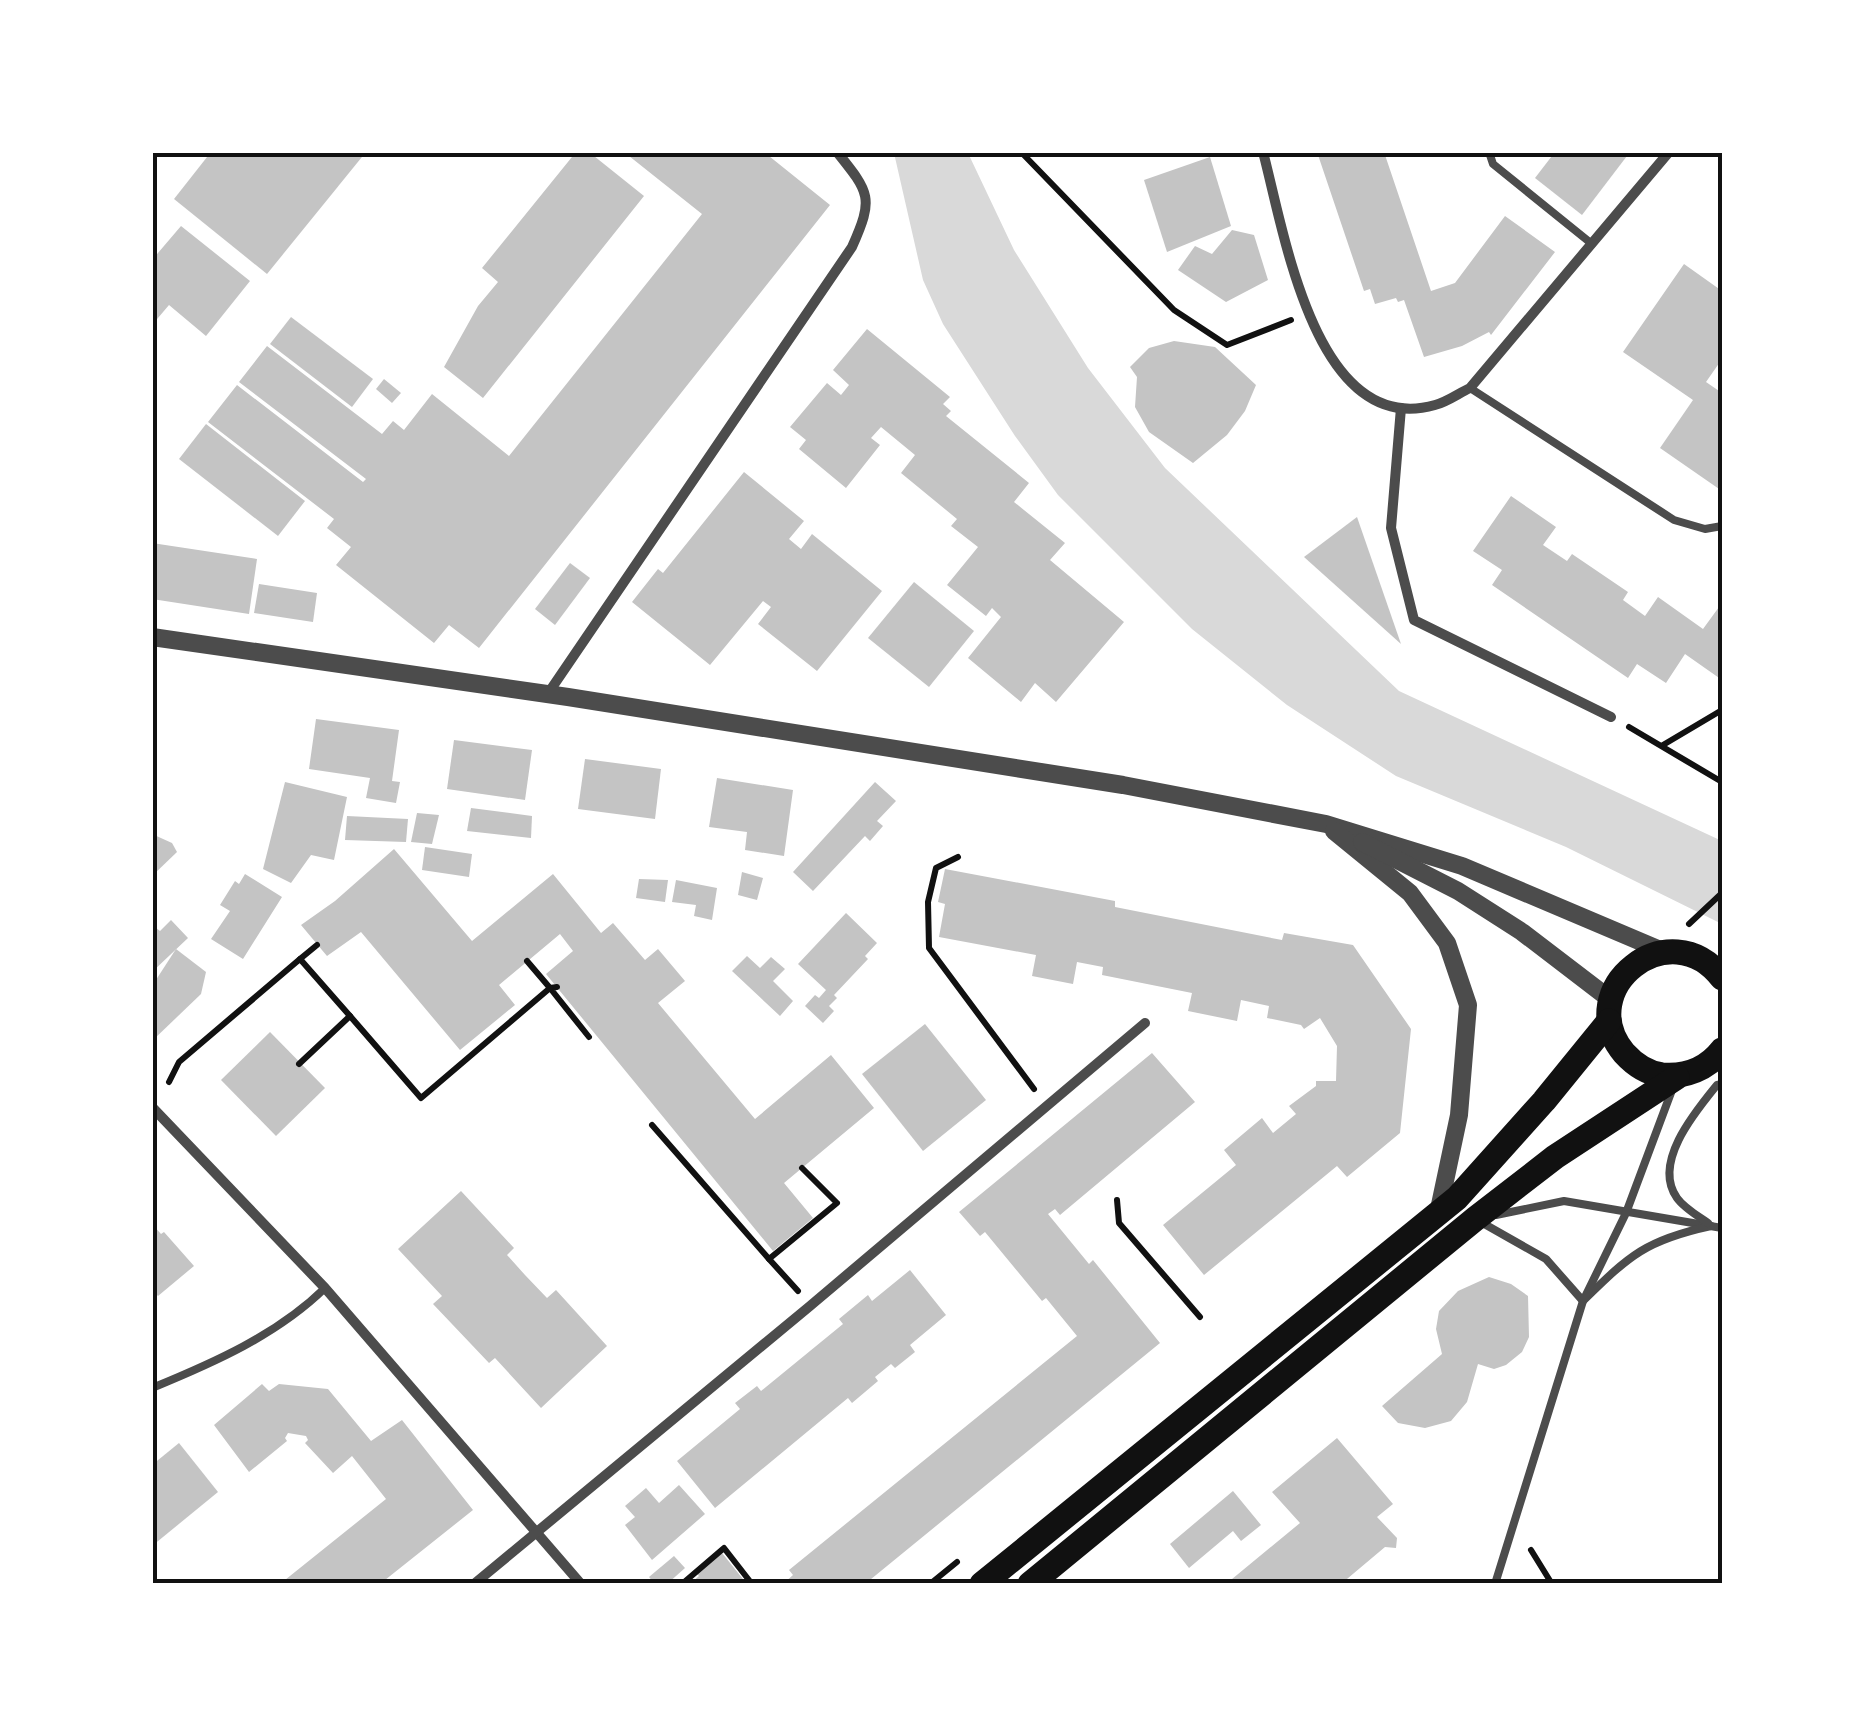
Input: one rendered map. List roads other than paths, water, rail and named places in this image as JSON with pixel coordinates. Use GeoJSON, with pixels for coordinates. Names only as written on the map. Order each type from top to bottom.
{"type":"FeatureCollection","features":[{"type":"Feature","properties":{"kind":"main road"},"geometry":{"type":"LineString","coordinates":[[982,1584],[1457,1198],[1544,1101],[1610,1011],[1624,973],[1636,962],[1722,944]]}},
{"type":"Feature","properties":{"kind":"main road"},"geometry":{"type":"LineString","coordinates":[[1674,952],[1700,958],[1722,978]]}},
{"type":"Feature","properties":{"kind":"main road"},"geometry":{"type":"LineString","coordinates":[[1610,1011],[1616,1044],[1632,1062],[1653,1074],[1677,1076],[1720,1064]]}},
{"type":"Feature","properties":{"kind":"main road"},"geometry":{"type":"LineString","coordinates":[[1030,1584],[1476,1219],[1555,1157],[1677,1076]]}},
{"type":"Feature","properties":{"kind":"street"},"geometry":{"type":"LineString","coordinates":[[547,695],[852,246],[866,217],[867,196],[837,152]]}},
{"type":"Feature","properties":{"kind":"street"},"geometry":{"type":"LineString","coordinates":[[1263,152],[1306,314],[1347,380],[1374,400],[1401,408],[1436,405],[1470,388],[1669,152]]}},
{"type":"Feature","properties":{"kind":"street"},"geometry":{"type":"LineString","coordinates":[[1401,408],[1391,528],[1414,620],[1611,717]]}},
{"type":"Feature","properties":{"kind":"street"},"geometry":{"type":"LineString","coordinates":[[152,637],[1123,785],[1326,824],[1462,866],[1674,952]]}},
{"type":"Feature","properties":{"kind":"street"},"geometry":{"type":"LineString","coordinates":[[1326,824],[1458,891],[1522,932],[1610,1011]]}},
{"type":"Feature","properties":{"kind":"street"},"geometry":{"type":"LineString","coordinates":[[1326,824],[1410,893],[1447,943],[1468,1005],[1459,1115],[1438,1214]]}},
{"type":"Feature","properties":{"kind":"street"},"geometry":{"type":"LineString","coordinates":[[474,1584],[1145,1023]]}},
{"type":"Feature","properties":{"kind":"street"},"geometry":{"type":"LineString","coordinates":[[152,1108],[324,1288],[581,1584]]}},
{"type":"Feature","properties":{"kind":"lane"},"geometry":{"type":"LineString","coordinates":[[1490,152],[1493,164],[1592,244]]}},
{"type":"Feature","properties":{"kind":"lane"},"geometry":{"type":"LineString","coordinates":[[1470,388],[1674,520],[1705,528],[1722,526]]}},
{"type":"Feature","properties":{"kind":"lane"},"geometry":{"type":"LineString","coordinates":[[1711,1226],[1678,1201],[1668,1182],[1673,1157],[1689,1118],[1717,1086],[1720,1064]]}},
{"type":"Feature","properties":{"kind":"lane"},"geometry":{"type":"LineString","coordinates":[[1495,1584],[1583,1300],[1626,1212],[1677,1076]]}},
{"type":"Feature","properties":{"kind":"lane"},"geometry":{"type":"LineString","coordinates":[[1476,1219],[1564,1201],[1722,1228]]}},
{"type":"Feature","properties":{"kind":"lane"},"geometry":{"type":"LineString","coordinates":[[1476,1219],[1546,1259],[1583,1300]]}},
{"type":"Feature","properties":{"kind":"lane"},"geometry":{"type":"LineString","coordinates":[[1583,1300],[1640,1251],[1668,1236],[1711,1226]]}},
{"type":"Feature","properties":{"kind":"lane"},"geometry":{"type":"LineString","coordinates":[[152,1388],[217,1362],[306,1306],[324,1288]]}}]}
